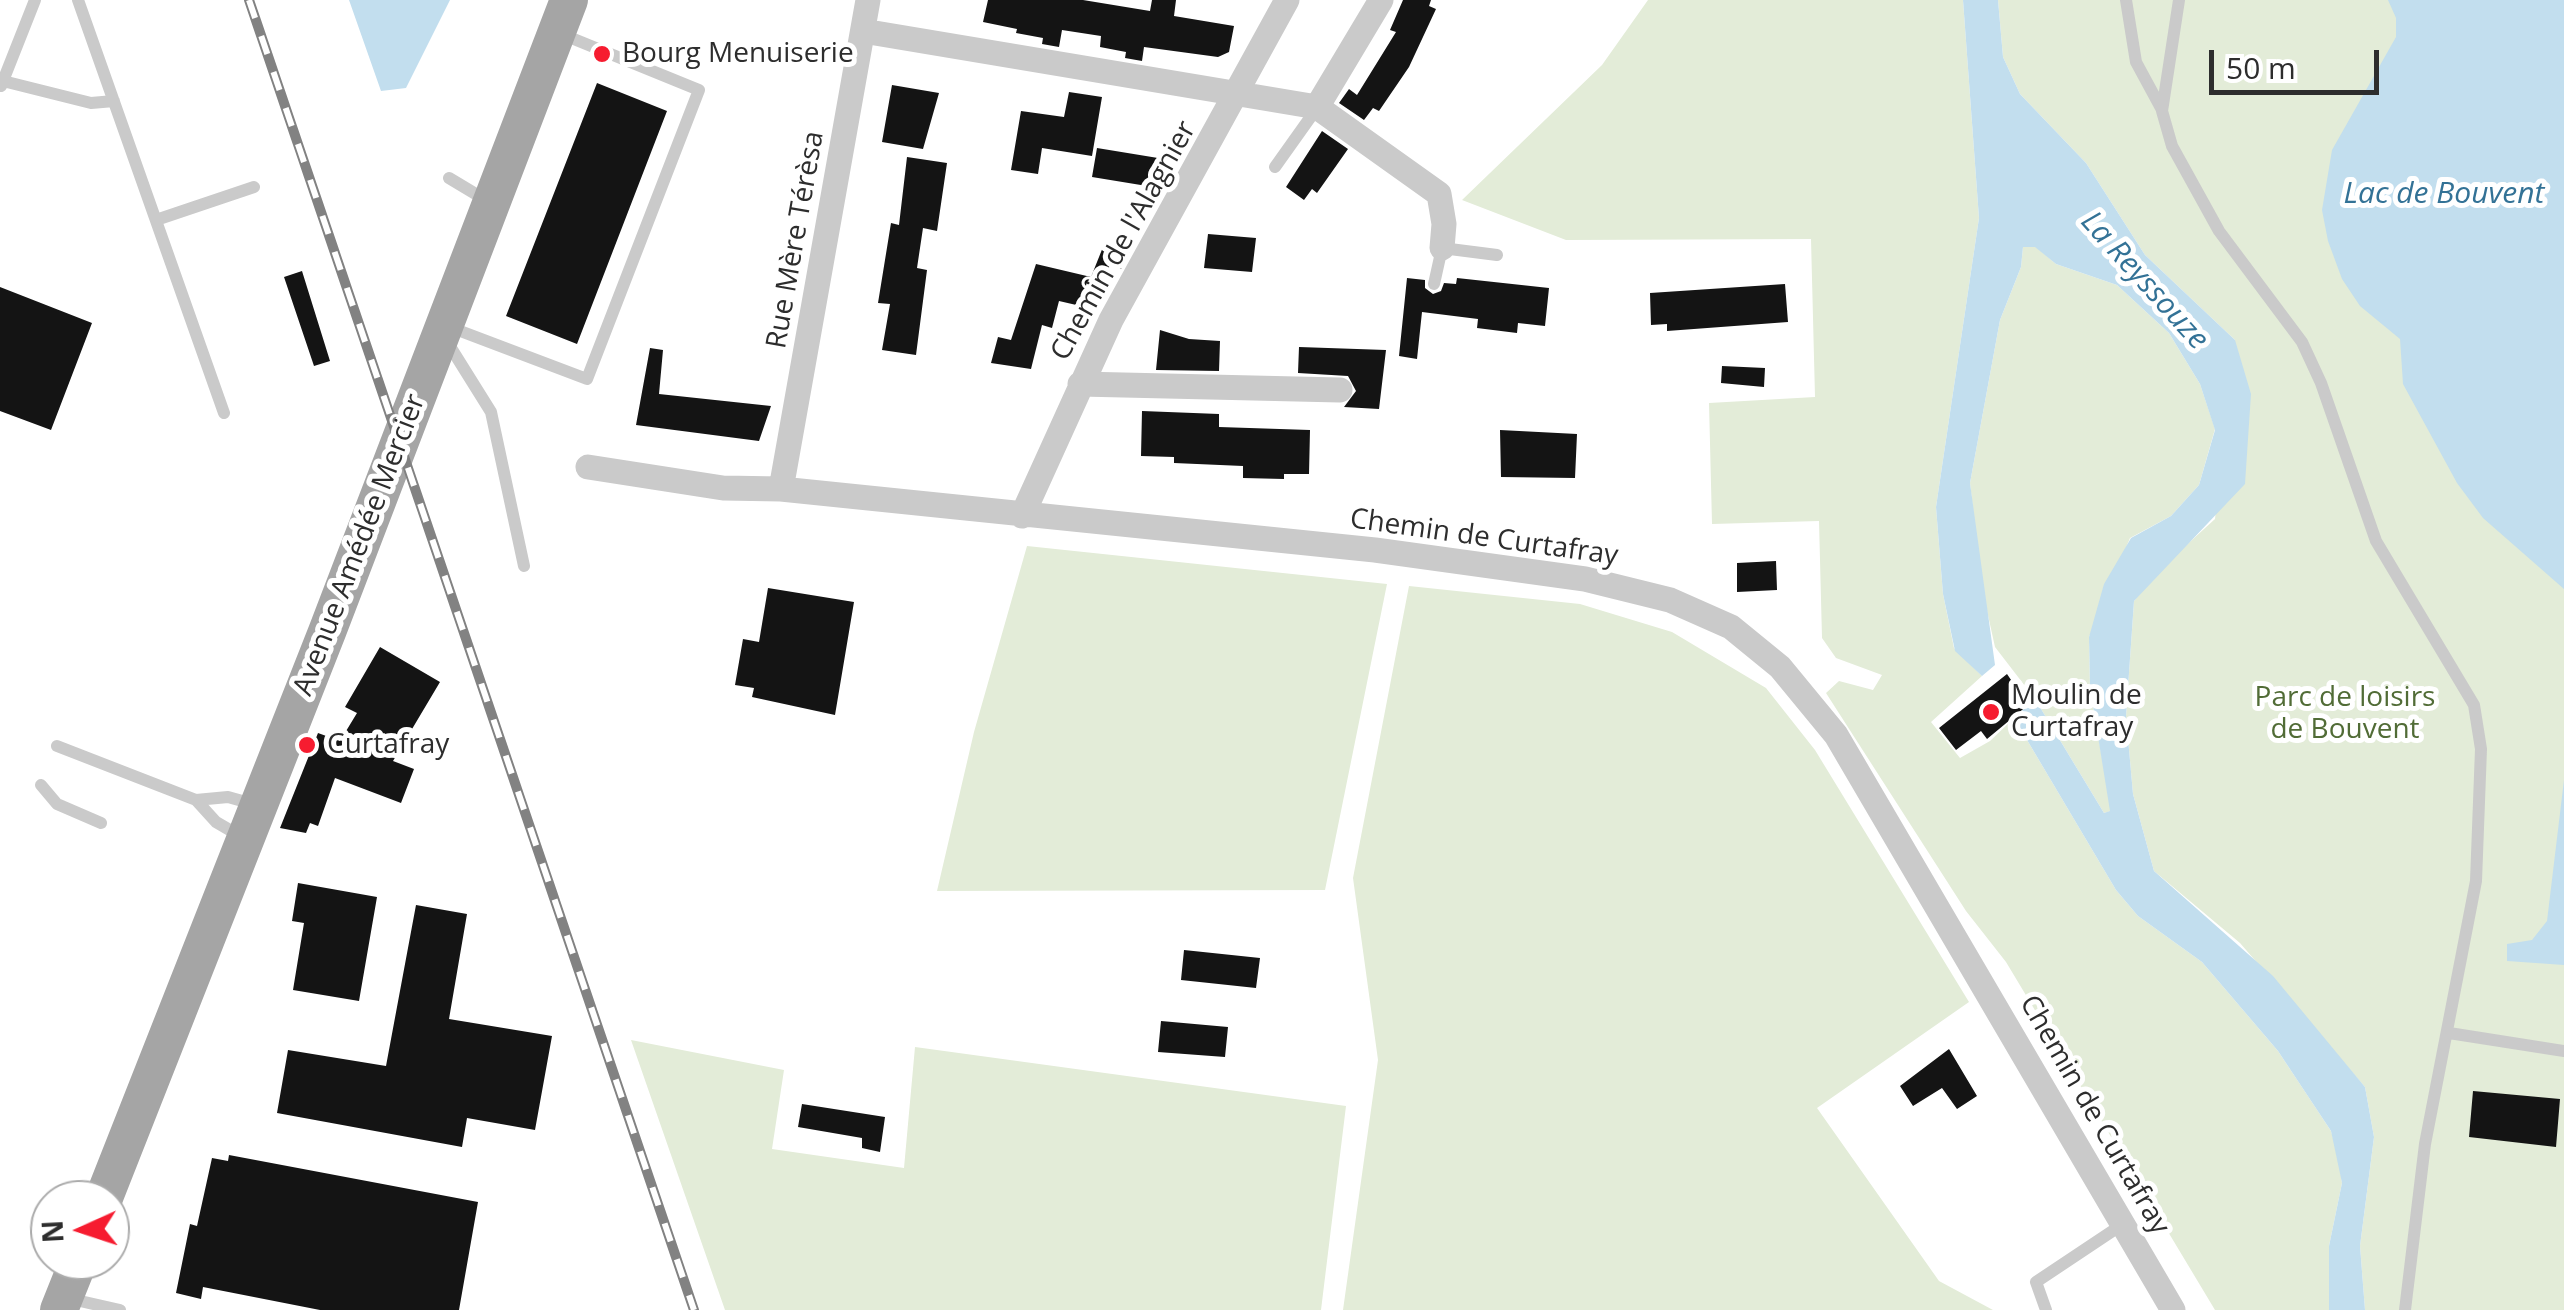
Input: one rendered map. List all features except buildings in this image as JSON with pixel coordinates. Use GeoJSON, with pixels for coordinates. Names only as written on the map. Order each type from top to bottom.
{"type":"FeatureCollection","features":[{"type":"Feature","properties":{"kind":"main road","name":"Avenue Amédée Mercier"},"geometry":{"type":"LineString","coordinates":[[111,1180],[563,16]]}},
{"type":"Feature","properties":{"kind":"main road"},"geometry":{"type":"LineString","coordinates":[[62,1304],[71,1280]]}},
{"type":"Feature","properties":{"kind":"street","name":"Rue Mère Térèsa"},"geometry":{"type":"LineString","coordinates":[[781,490],[868,0]]}},
{"type":"Feature","properties":{"kind":"street","name":"Chemin de l'Alagnier"},"geometry":{"type":"LineString","coordinates":[[1022,516],[1110,320],[1287,0]]}},
{"type":"Feature","properties":{"kind":"street"},"geometry":{"type":"LineString","coordinates":[[1318,107],[1381,0]]}},
{"type":"Feature","properties":{"kind":"street"},"geometry":{"type":"LineString","coordinates":[[863,31],[1318,107],[1439,194],[1444,224],[1442,248]]}},
{"type":"Feature","properties":{"kind":"street"},"geometry":{"type":"LineString","coordinates":[[1080,384],[1340,390]]}},
{"type":"Feature","properties":{"kind":"street","name":"Chemin de Curtafray"},"geometry":{"type":"LineString","coordinates":[[588,468],[723,488],[781,490],[1375,550],[1585,578],[1670,600],[1731,627],[1780,667],[1836,735],[2173,1310]]}},
{"type":"Feature","properties":{"kind":"lane"},"geometry":{"type":"LineString","coordinates":[[34,0],[2,85],[91,103],[114,101]]}},
{"type":"Feature","properties":{"kind":"lane"},"geometry":{"type":"LineString","coordinates":[[78,0],[224,412]]}},
{"type":"Feature","properties":{"kind":"lane"},"geometry":{"type":"LineString","coordinates":[[2126,0],[2136,62],[2162,111],[2172,146],[2220,231],[2278,304],[2302,342],[2321,383],[2376,541],[2474,705],[2482,749],[2476,881],[2425,1144],[2406,1310]]}},
{"type":"Feature","properties":{"kind":"lane"},"geometry":{"type":"LineString","coordinates":[[2162,111],[2178,0]]}},
{"type":"Feature","properties":{"kind":"lane"},"geometry":{"type":"LineString","coordinates":[[443,329],[587,378],[699,90],[563,16]]}},
{"type":"Feature","properties":{"kind":"lane"},"geometry":{"type":"LineString","coordinates":[[1275,167],[1318,107]]}},
{"type":"Feature","properties":{"kind":"lane"},"geometry":{"type":"LineString","coordinates":[[449,178],[491,204]]}},
{"type":"Feature","properties":{"kind":"lane"},"geometry":{"type":"LineString","coordinates":[[158,219],[254,187]]}},
{"type":"Feature","properties":{"kind":"lane"},"geometry":{"type":"LineString","coordinates":[[1434,284],[1442,248],[1497,255]]}},
{"type":"Feature","properties":{"kind":"lane"},"geometry":{"type":"LineString","coordinates":[[443,329],[491,412],[524,566]]}},
{"type":"Feature","properties":{"kind":"lane"},"geometry":{"type":"LineString","coordinates":[[57,746],[196,800],[216,822],[252,822]]}},
{"type":"Feature","properties":{"kind":"lane"},"geometry":{"type":"LineString","coordinates":[[41,785],[58,804],[101,822]]}},
{"type":"Feature","properties":{"kind":"lane"},"geometry":{"type":"LineString","coordinates":[[196,800],[228,797],[252,822]]}},
{"type":"Feature","properties":{"kind":"lane"},"geometry":{"type":"LineString","coordinates":[[2449,1033],[2564,1051]]}},
{"type":"Feature","properties":{"kind":"lane"},"geometry":{"type":"LineString","coordinates":[[2046,1310],[2036,1282],[2123,1224]]}},
{"type":"Feature","properties":{"kind":"lane"},"geometry":{"type":"LineString","coordinates":[[62,1304],[120,1310]]}},
{"type":"Feature","properties":{"kind":"green space"},"geometry":{"type":"Polygon","coordinates":[[[1648,0],[1963,0],[1979,218],[1936,507],[1943,594],[1954,648],[1982,676],[1931,722],[1960,758],[1990,741],[2014,718],[2116,890],[2138,916],[2202,962],[2278,1051],[2331,1131],[2338,1155],[2342,1183],[2329,1246],[2329,1310],[2215,1310],[2006,962],[1966,911],[1826,693],[1839,681],[1873,690],[1882,675],[1836,658],[1822,638],[1819,521],[1712,524],[1709,403],[1815,397],[1811,239],[1566,240],[1462,200],[1602,65],[1648,0]]]}},
{"type":"Feature","properties":{"kind":"green space","name":"Parc de loisirs de Bouvent"},"geometry":{"type":"Polygon","coordinates":[[[1998,0],[2564,0],[2564,1310],[2365,1310],[2360,1246],[2374,1137],[2365,1087],[2240,943],[2154,871],[2133,794],[2126,716],[2134,601],[2159,570],[2215,519],[2235,340],[2145,255],[2086,163],[2020,94],[2003,57],[1998,0]]]}},
{"type":"Feature","properties":{"kind":"green space"},"geometry":{"type":"Polygon","coordinates":[[[2035,246],[2056,264],[2117,285],[2169,333],[2200,384],[2215,429],[2199,485],[2171,516],[2130,538],[2089,637],[2090,688],[2111,811],[2104,813],[2035,699],[1995,647],[1982,588],[1970,483],[2000,320],[2021,267],[2023,247],[2035,246]]]}},
{"type":"Feature","properties":{"kind":"green space"},"geometry":{"type":"Polygon","coordinates":[[[1027,546],[1387,584],[1325,890],[937,891],[974,732],[1027,546]]]}},
{"type":"Feature","properties":{"kind":"green space"},"geometry":{"type":"Polygon","coordinates":[[[1409,586],[1580,604],[1672,632],[1766,688],[1815,750],[1969,1002],[1817,1108],[1939,1281],[1993,1310],[1343,1310],[1378,1060],[1353,878],[1409,586]]]}},
{"type":"Feature","properties":{"kind":"green space"},"geometry":{"type":"Polygon","coordinates":[[[631,1040],[784,1070],[772,1149],[904,1168],[915,1047],[1346,1106],[1321,1310],[725,1310],[631,1040]]]}},
{"type":"Feature","properties":{"kind":"water"},"geometry":{"type":"Polygon","coordinates":[[[349,0],[450,0],[406,88],[381,91],[349,0]]]}},
{"type":"Feature","properties":{"kind":"water","name":"La Reyssouze"},"geometry":{"type":"Polygon","coordinates":[[[1963,0],[1998,0],[2003,57],[2020,94],[2086,163],[2145,255],[2235,340],[2251,394],[2245,484],[2134,601],[2126,716],[2133,794],[2154,871],[2273,976],[2365,1087],[2374,1137],[2360,1246],[2365,1310],[2329,1310],[2329,1246],[2342,1183],[2331,1131],[2278,1051],[2202,962],[2138,916],[2116,890],[2014,718],[2035,699],[2104,813],[2110,811],[2090,687],[2089,637],[2104,584],[2131,538],[2171,516],[2199,485],[2215,430],[2200,384],[2169,333],[2117,285],[2056,264],[2035,247],[2023,247],[2021,267],[2000,320],[1970,483],[1995,665],[1982,676],[1955,651],[1943,594],[1936,507],[1979,218],[1963,0]]]}},
{"type":"Feature","properties":{"kind":"water","name":"Lac de Bouvent"},"geometry":{"type":"Polygon","coordinates":[[[2388,0],[2564,0],[2564,589],[2483,518],[2457,483],[2403,384],[2400,339],[2360,306],[2342,279],[2328,241],[2322,210],[2332,150],[2396,37],[2396,18],[2388,0]]]}},
{"type":"Feature","properties":{"kind":"water"},"geometry":{"type":"Polygon","coordinates":[[[2564,780],[2564,965],[2507,961],[2507,944],[2532,940],[2547,921],[2564,780]]]}},
{"type":"Feature","properties":{"kind":"railway"},"geometry":{"type":"LineString","coordinates":[[249,0],[694,1310]]}},
{"type":"Feature","properties":{"kind":"place","name":"Bourg Menuiserie"},"geometry":{"type":"Point","coordinates":[602,54]}},
{"type":"Feature","properties":{"kind":"place","name":"Moulin de Curtafray"},"geometry":{"type":"Point","coordinates":[1991,712]}},
{"type":"Feature","properties":{"kind":"place","name":"Curtafray"},"geometry":{"type":"Point","coordinates":[307,745]}}]}
